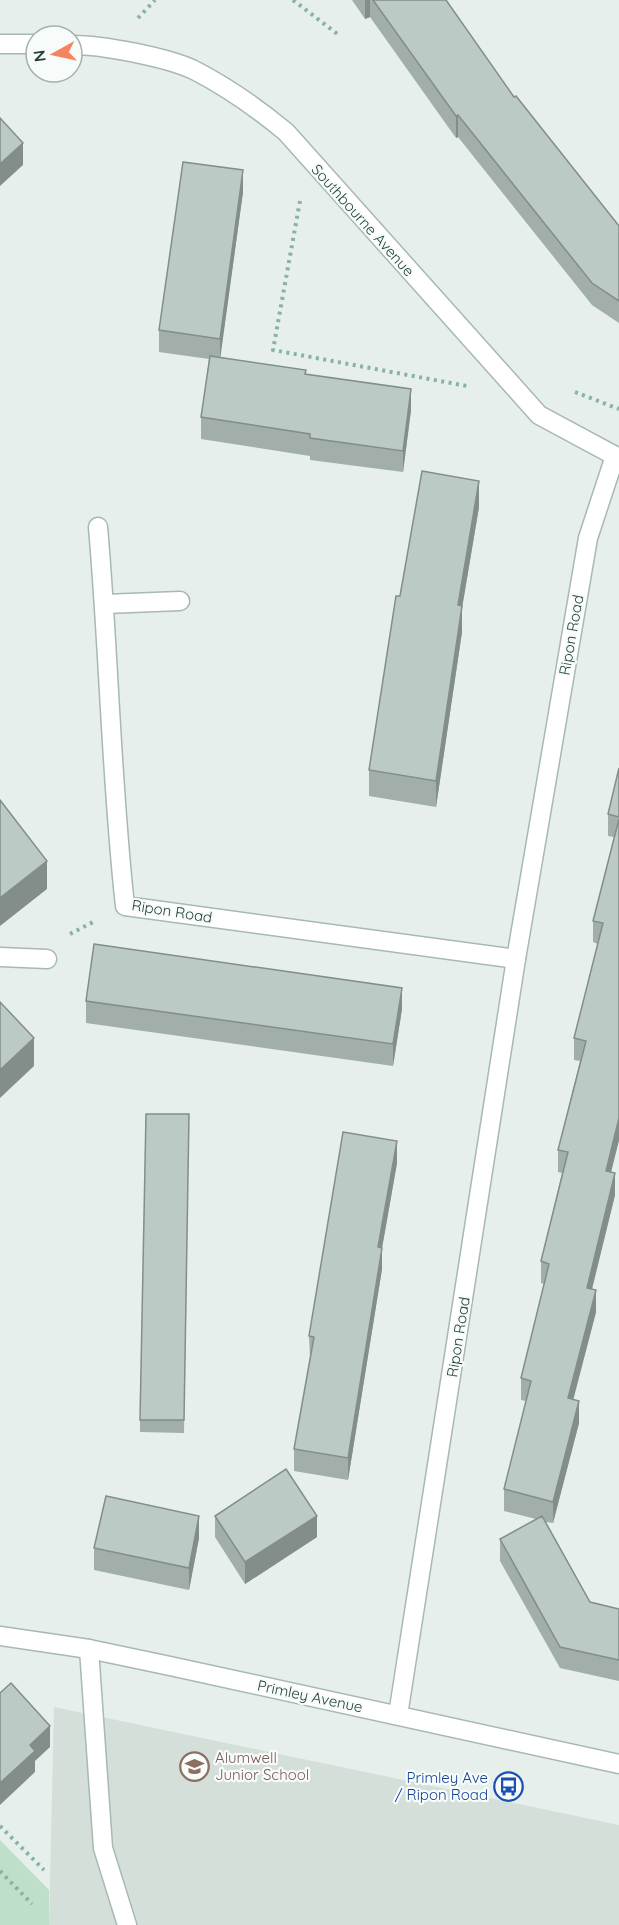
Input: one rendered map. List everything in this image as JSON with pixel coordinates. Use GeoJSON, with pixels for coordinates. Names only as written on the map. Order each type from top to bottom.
{"type":"FeatureCollection","features":[{"type":"Feature","properties":{"kind":"street"},"geometry":{"type":"LineString","coordinates":[[0,44],[24,44]]}},
{"type":"Feature","properties":{"kind":"street","name":"Southbourne Avenue"},"geometry":{"type":"LineString","coordinates":[[84,45],[147,56],[192,69],[247,101],[286,132],[539,415],[617,457]]}},
{"type":"Feature","properties":{"kind":"street","name":"Ripon Road"},"geometry":{"type":"LineString","coordinates":[[398,1715],[516,959],[588,538],[617,457]]}},
{"type":"Feature","properties":{"kind":"street","name":"Ripon Road"},"geometry":{"type":"LineString","coordinates":[[98,527],[105,604],[118,840],[125,906],[516,959]]}},
{"type":"Feature","properties":{"kind":"street"},"geometry":{"type":"LineString","coordinates":[[105,604],[180,601]]}},
{"type":"Feature","properties":{"kind":"street"},"geometry":{"type":"LineString","coordinates":[[0,957],[47,958]]}},
{"type":"Feature","properties":{"kind":"street","name":"Primley Avenue"},"geometry":{"type":"LineString","coordinates":[[0,1636],[88,1649],[619,1764]]}},
{"type":"Feature","properties":{"kind":"street"},"geometry":{"type":"LineString","coordinates":[[88,1649],[103,1848],[127,1925]]}},
{"type":"Feature","properties":{"kind":"path"},"geometry":{"type":"LineString","coordinates":[[293,0],[340,36]]}},
{"type":"Feature","properties":{"kind":"path"},"geometry":{"type":"LineString","coordinates":[[308,157],[273,350],[497,392],[508,381]]}},
{"type":"Feature","properties":{"kind":"path"},"geometry":{"type":"LineString","coordinates":[[47,958],[52,942],[125,906]]}},
{"type":"Feature","properties":{"kind":"path"},"geometry":{"type":"LineString","coordinates":[[0,1826],[44,1870]]}},
{"type":"Feature","properties":{"kind":"path"},"geometry":{"type":"LineString","coordinates":[[0,1871],[32,1904]]}},
{"type":"Feature","properties":{"kind":"shaded area","name":"Alumwell Junior School"},"geometry":{"type":"Polygon","coordinates":[[[54,1707],[619,1825],[619,1925],[49,1925],[54,1707]]]}},
{"type":"Feature","properties":{"kind":"green space"},"geometry":{"type":"Polygon","coordinates":[[[0,1840],[49,1890],[49,1925],[0,1925],[0,1840]]]}},
{"type":"Feature","properties":{"kind":"building"},"geometry":{"type":"Polygon","coordinates":[[[373,0],[446,0],[514,97],[516,96],[619,226],[619,301],[592,283],[458,115],[456,116],[373,0]]]}},
{"type":"Feature","properties":{"kind":"building"},"geometry":{"type":"Polygon","coordinates":[[[0,118],[23,143],[0,164],[0,118]]]}},
{"type":"Feature","properties":{"kind":"building"},"geometry":{"type":"Polygon","coordinates":[[[183,162],[243,170],[220,339],[159,330],[183,162]]]}},
{"type":"Feature","properties":{"kind":"building"},"geometry":{"type":"Polygon","coordinates":[[[210,356],[306,370],[305,374],[411,389],[403,451],[310,438],[310,434],[201,417],[210,356]]]}},
{"type":"Feature","properties":{"kind":"building"},"geometry":{"type":"Polygon","coordinates":[[[422,471],[479,481],[458,605],[462,606],[436,781],[369,770],[396,596],[400,596],[422,471]]]}},
{"type":"Feature","properties":{"kind":"building"},"geometry":{"type":"Polygon","coordinates":[[[619,768],[619,817],[608,814],[619,768]]]}},
{"type":"Feature","properties":{"kind":"building"},"geometry":{"type":"Polygon","coordinates":[[[0,800],[47,861],[0,898],[0,800]]]}},
{"type":"Feature","properties":{"kind":"building"},"geometry":{"type":"Polygon","coordinates":[[[619,819],[619,1118],[606,1171],[615,1173],[587,1288],[596,1290],[568,1398],[579,1401],[553,1502],[504,1489],[531,1381],[521,1378],[549,1264],[541,1261],[568,1152],[558,1150],[586,1041],[574,1038],[603,923],[593,921],[619,819]]]}},
{"type":"Feature","properties":{"kind":"building"},"geometry":{"type":"Polygon","coordinates":[[[94,944],[402,988],[393,1044],[86,1001],[94,944]]]}},
{"type":"Feature","properties":{"kind":"building"},"geometry":{"type":"Polygon","coordinates":[[[0,1002],[34,1038],[0,1070],[0,1002]]]}},
{"type":"Feature","properties":{"kind":"building"},"geometry":{"type":"Polygon","coordinates":[[[146,1114],[189,1114],[184,1420],[140,1420],[146,1114]]]}},
{"type":"Feature","properties":{"kind":"building"},"geometry":{"type":"Polygon","coordinates":[[[343,1132],[397,1141],[378,1247],[382,1248],[348,1458],[294,1449],[314,1337],[309,1336],[343,1132]]]}},
{"type":"Feature","properties":{"kind":"building"},"geometry":{"type":"Polygon","coordinates":[[[286,1469],[317,1516],[245,1562],[215,1516],[286,1469]]]}},
{"type":"Feature","properties":{"kind":"building"},"geometry":{"type":"Polygon","coordinates":[[[106,1496],[199,1516],[189,1568],[94,1548],[106,1496]]]}},
{"type":"Feature","properties":{"kind":"building"},"geometry":{"type":"Polygon","coordinates":[[[542,1516],[590,1602],[619,1609],[619,1660],[560,1647],[500,1539],[542,1516]]]}},
{"type":"Feature","properties":{"kind":"building"},"geometry":{"type":"Polygon","coordinates":[[[11,1683],[50,1726],[30,1745],[35,1751],[0,1783],[0,1693],[11,1683]]]}},
{"type":"Feature","properties":{"kind":"place","name":"Alumwell Junior School"},"geometry":{"type":"Point","coordinates":[194,1766]}},
{"type":"Feature","properties":{"kind":"place","name":"Primley Ave / Ripon Road"},"geometry":{"type":"Point","coordinates":[509,1786]}}]}
